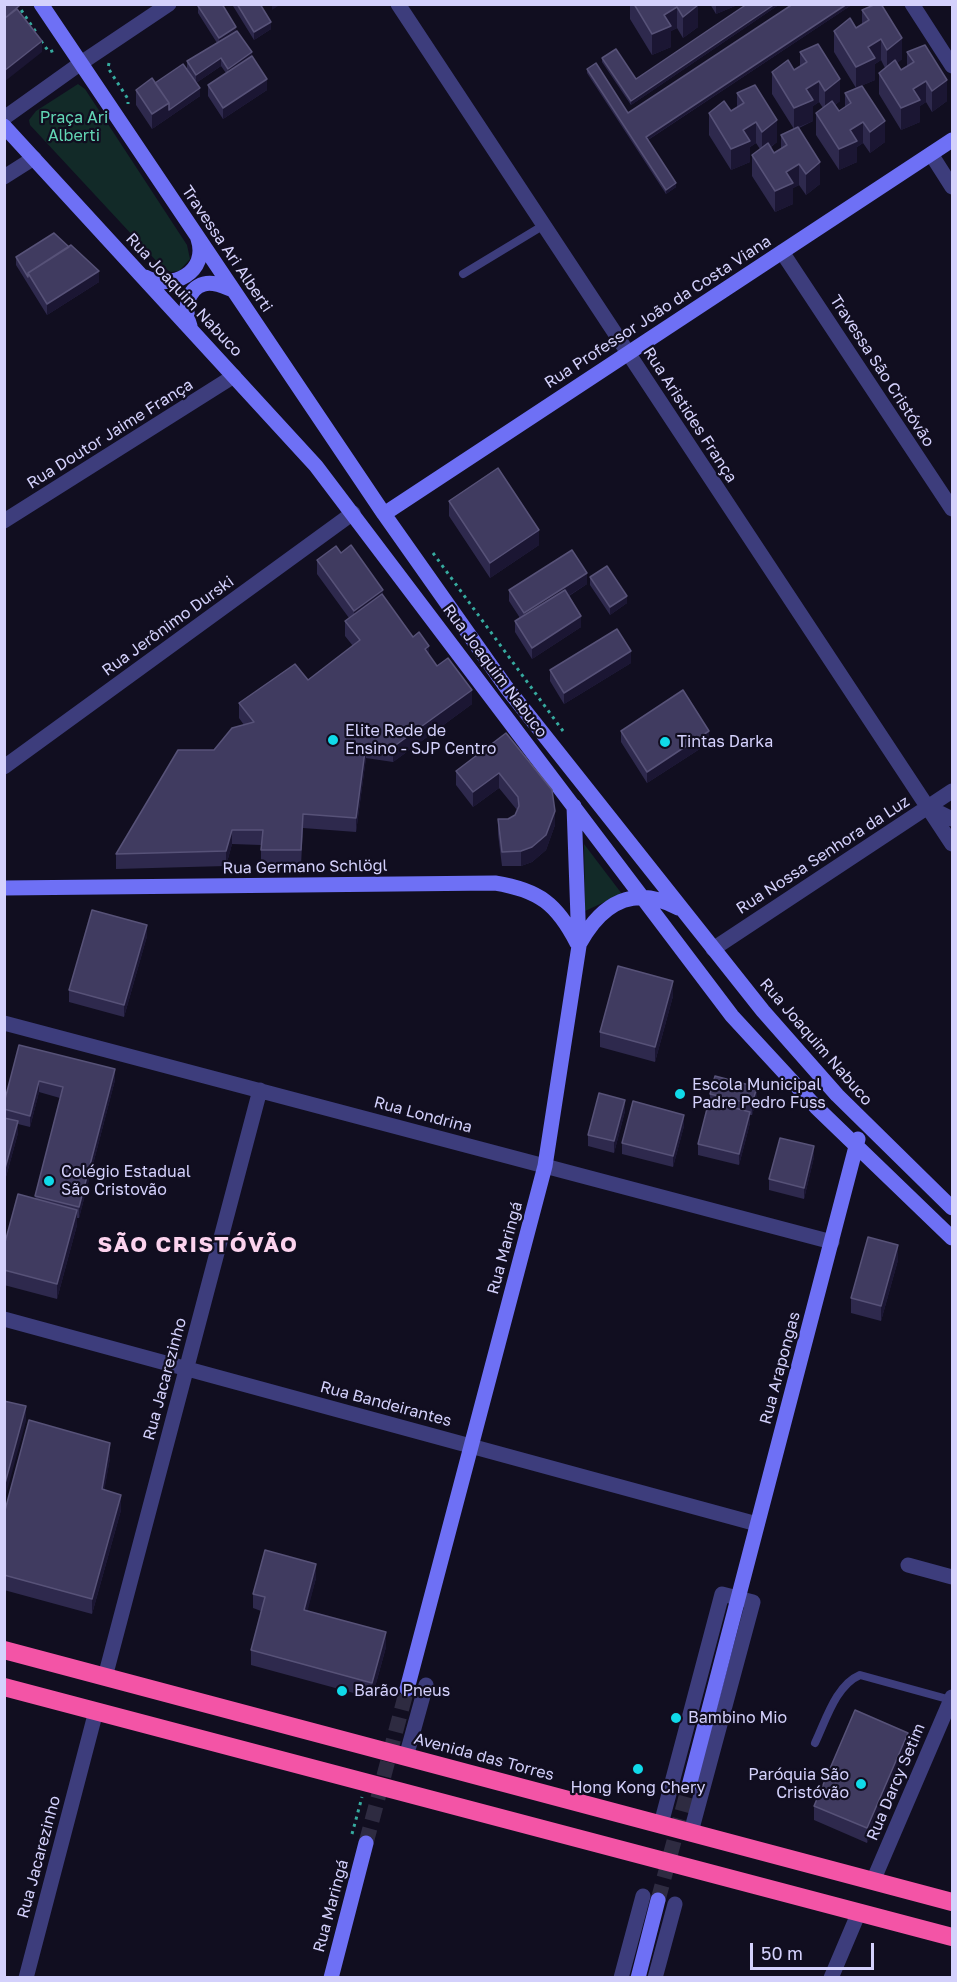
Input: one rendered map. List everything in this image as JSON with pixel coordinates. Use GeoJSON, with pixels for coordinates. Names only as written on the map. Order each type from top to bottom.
{"type":"FeatureCollection","features":[{"type":"Feature","properties":{"kind":"highway","name":"Avenida das Torres"},"geometry":{"type":"LineString","coordinates":[[4,1650],[952,1902]]}},
{"type":"Feature","properties":{"kind":"highway"},"geometry":{"type":"LineString","coordinates":[[4,1687],[952,1937]]}},
{"type":"Feature","properties":{"kind":"main road","name":"Travessa Ari Alberti"},"geometry":{"type":"LineString","coordinates":[[41,4],[384,514]]}},
{"type":"Feature","properties":{"kind":"main road","name":"Rua Joaquim Nabuco"},"geometry":{"type":"LineString","coordinates":[[4,126],[309,458],[354,513],[732,1016],[856,1148],[952,1238]]}},
{"type":"Feature","properties":{"kind":"main road","name":"Rua Professor João da Costa Viana"},"geometry":{"type":"LineString","coordinates":[[384,514],[952,140]]}},
{"type":"Feature","properties":{"kind":"main road"},"geometry":{"type":"LineString","coordinates":[[142,276],[154,282],[167,284],[185,276],[198,262],[201,249],[197,237]]}},
{"type":"Feature","properties":{"kind":"main road"},"geometry":{"type":"LineString","coordinates":[[192,330],[185,314],[194,290],[205,283],[218,284],[233,290]]}},
{"type":"Feature","properties":{"kind":"main road","name":"Rua Joaquim Nabuco"},"geometry":{"type":"LineString","coordinates":[[384,514],[506,687],[713,949],[805,1059],[862,1122],[952,1208]]}},
{"type":"Feature","properties":{"kind":"main road","name":"Rua Maringá"},"geometry":{"type":"LineString","coordinates":[[407,1689],[545,1166],[579,946],[574,806]]}},
{"type":"Feature","properties":{"kind":"main road","name":"Rua Germano Schlögl"},"geometry":{"type":"LineString","coordinates":[[5,891],[495,883],[516,886],[546,901],[558,911],[579,946]]}},
{"type":"Feature","properties":{"kind":"main road"},"geometry":{"type":"LineString","coordinates":[[579,946],[589,927],[605,909],[615,903],[642,897],[664,901],[683,911]]}},
{"type":"Feature","properties":{"kind":"main road","name":"Rua Arapongas"},"geometry":{"type":"LineString","coordinates":[[688,1786],[862,1122]]}},
{"type":"Feature","properties":{"kind":"main road","name":"Rua Maringá"},"geometry":{"type":"LineString","coordinates":[[331,1977],[366,1843]]}},
{"type":"Feature","properties":{"kind":"main road"},"geometry":{"type":"LineString","coordinates":[[638,1977],[650,1898]]}},
{"type":"Feature","properties":{"kind":"street"},"geometry":{"type":"LineString","coordinates":[[4,118],[169,4]]}},
{"type":"Feature","properties":{"kind":"street","name":"Rua Aristides França"},"geometry":{"type":"LineString","coordinates":[[398,4],[952,844]]}},
{"type":"Feature","properties":{"kind":"street"},"geometry":{"type":"LineString","coordinates":[[912,4],[952,66]]}},
{"type":"Feature","properties":{"kind":"street"},"geometry":{"type":"LineString","coordinates":[[931,154],[952,187]]}},
{"type":"Feature","properties":{"kind":"street"},"geometry":{"type":"LineString","coordinates":[[4,177],[34,158]]}},
{"type":"Feature","properties":{"kind":"street","name":"Travessa São Cristóvão"},"geometry":{"type":"LineString","coordinates":[[782,252],[952,509]]}},
{"type":"Feature","properties":{"kind":"street","name":"Rua Doutor Jaime França"},"geometry":{"type":"LineString","coordinates":[[4,521],[234,376]]}},
{"type":"Feature","properties":{"kind":"street","name":"Rua Jerônimo Durski"},"geometry":{"type":"LineString","coordinates":[[4,767],[354,513]]}},
{"type":"Feature","properties":{"kind":"street","name":"Rua Nossa Senhora da Luz"},"geometry":{"type":"LineString","coordinates":[[713,949],[952,791]]}},
{"type":"Feature","properties":{"kind":"street"},"geometry":{"type":"LineString","coordinates":[[928,807],[952,819]]}},
{"type":"Feature","properties":{"kind":"street","name":"Rua Londrina"},"geometry":{"type":"LineString","coordinates":[[4,1023],[832,1242]]}},
{"type":"Feature","properties":{"kind":"street","name":"Rua Jacarezinho"},"geometry":{"type":"LineString","coordinates":[[105,1677],[260,1090]]}},
{"type":"Feature","properties":{"kind":"street","name":"Rua Bandeirantes"},"geometry":{"type":"LineString","coordinates":[[4,1319],[757,1524]]}},
{"type":"Feature","properties":{"kind":"street"},"geometry":{"type":"LineString","coordinates":[[908,1565],[952,1577]]}},
{"type":"Feature","properties":{"kind":"street"},"geometry":{"type":"LineString","coordinates":[[661,1824],[722,1594],[753,1602],[691,1832]]}},
{"type":"Feature","properties":{"kind":"street"},"geometry":{"type":"LineString","coordinates":[[406,1757],[426,1685]]}},
{"type":"Feature","properties":{"kind":"street","name":"Rua Darcy Setim"},"geometry":{"type":"LineString","coordinates":[[873,1881],[952,1698]]}},
{"type":"Feature","properties":{"kind":"street","name":"Rua Jacarezinho"},"geometry":{"type":"LineString","coordinates":[[26,1977],[96,1711]]}},
{"type":"Feature","properties":{"kind":"street"},"geometry":{"type":"LineString","coordinates":[[621,1977],[650,1898]]}},
{"type":"Feature","properties":{"kind":"street"},"geometry":{"type":"LineString","coordinates":[[655,1977],[675,1904]]}},
{"type":"Feature","properties":{"kind":"street"},"geometry":{"type":"LineString","coordinates":[[831,1977],[859,1912]]}},
{"type":"Feature","properties":{"kind":"lane"},"geometry":{"type":"LineString","coordinates":[[463,274],[544,225]]}},
{"type":"Feature","properties":{"kind":"lane"},"geometry":{"type":"LineString","coordinates":[[815,1743],[841,1691],[851,1679],[860,1675],[952,1698]]}},
{"type":"Feature","properties":{"kind":"path"},"geometry":{"type":"LineString","coordinates":[[17,4],[49,52]]}},
{"type":"Feature","properties":{"kind":"path"},"geometry":{"type":"LineString","coordinates":[[111,61],[108,68],[115,80]]}},
{"type":"Feature","properties":{"kind":"path"},"geometry":{"type":"LineString","coordinates":[[427,546],[568,738]]}},
{"type":"Feature","properties":{"kind":"path"},"geometry":{"type":"LineString","coordinates":[[352,1837],[366,1782]]}},
{"type":"Feature","properties":{"kind":"green space","name":"Praça Ari Alberti"},"geometry":{"type":"Polygon","coordinates":[[[78,84],[85,89],[187,245],[190,259],[179,271],[171,272],[161,266],[30,125],[29,120],[36,111],[78,84]]]}},
{"type":"Feature","properties":{"kind":"green space"},"geometry":{"type":"Polygon","coordinates":[[[584,844],[622,894],[585,911],[584,844]]]}},
{"type":"Feature","properties":{"kind":"building"},"geometry":{"type":"Polygon","coordinates":[[[4,4],[17,4],[19,6],[5,18],[4,4]]]}},
{"type":"Feature","properties":{"kind":"building"},"geometry":{"type":"Polygon","coordinates":[[[199,4],[222,4],[236,27],[219,38],[198,6],[199,4]]]}},
{"type":"Feature","properties":{"kind":"building"},"geometry":{"type":"Polygon","coordinates":[[[237,4],[260,4],[271,22],[254,32],[237,4]]]}},
{"type":"Feature","properties":{"kind":"building"},"geometry":{"type":"Polygon","coordinates":[[[634,4],[698,5],[683,17],[677,7],[664,15],[671,26],[652,34],[634,4]]]}},
{"type":"Feature","properties":{"kind":"building"},"geometry":{"type":"Polygon","coordinates":[[[747,4],[775,4],[631,101],[602,58],[616,49],[636,79],[747,4]]]}},
{"type":"Feature","properties":{"kind":"building"},"geometry":{"type":"Polygon","coordinates":[[[793,4],[847,4],[646,137],[676,183],[666,190],[587,69],[596,63],[628,113],[793,4]]]}},
{"type":"Feature","properties":{"kind":"building"},"geometry":{"type":"Polygon","coordinates":[[[881,4],[902,38],[887,50],[881,39],[868,47],[875,58],[856,67],[834,31],[850,18],[856,28],[869,20],[862,10],[881,4]]]}},
{"type":"Feature","properties":{"kind":"building"},"geometry":{"type":"Polygon","coordinates":[[[17,9],[42,41],[4,71],[4,19],[17,9]]]}},
{"type":"Feature","properties":{"kind":"building"},"geometry":{"type":"Polygon","coordinates":[[[237,31],[252,52],[228,69],[221,58],[196,75],[187,61],[237,31]]]}},
{"type":"Feature","properties":{"kind":"building"},"geometry":{"type":"Polygon","coordinates":[[[818,44],[840,79],[825,91],[819,81],[806,89],[813,100],[794,108],[772,72],[788,60],[794,70],[807,62],[800,52],[818,44]]]}},
{"type":"Feature","properties":{"kind":"building"},"geometry":{"type":"Polygon","coordinates":[[[925,45],[947,80],[932,91],[926,81],[913,89],[920,100],[901,108],[879,73],[895,60],[901,70],[914,62],[907,52],[925,45]]]}},
{"type":"Feature","properties":{"kind":"building"},"geometry":{"type":"Polygon","coordinates":[[[252,56],[267,79],[223,108],[208,85],[252,56]]]}},
{"type":"Feature","properties":{"kind":"building"},"geometry":{"type":"Polygon","coordinates":[[[183,64],[200,88],[169,110],[169,103],[155,83],[183,64]]]}},
{"type":"Feature","properties":{"kind":"building"},"geometry":{"type":"Polygon","coordinates":[[[152,78],[169,103],[152,114],[136,90],[152,78]]]}},
{"type":"Feature","properties":{"kind":"building"},"geometry":{"type":"Polygon","coordinates":[[[755,85],[777,120],[762,132],[756,122],[743,130],[750,141],[731,149],[709,113],[724,101],[731,111],[744,103],[737,93],[755,85]]]}},
{"type":"Feature","properties":{"kind":"building"},"geometry":{"type":"Polygon","coordinates":[[[862,86],[885,121],[870,132],[863,122],[850,130],[857,141],[839,149],[816,113],[832,101],[839,111],[851,103],[845,93],[862,86]]]}},
{"type":"Feature","properties":{"kind":"building"},"geometry":{"type":"Polygon","coordinates":[[[798,127],[820,162],[806,174],[799,164],[786,172],[793,183],[775,191],[752,155],[768,143],[774,153],[787,145],[781,135],[798,127]]]}},
{"type":"Feature","properties":{"kind":"building"},"geometry":{"type":"Polygon","coordinates":[[[54,233],[69,247],[28,273],[28,277],[16,257],[54,233]]]}},
{"type":"Feature","properties":{"kind":"building"},"geometry":{"type":"Polygon","coordinates":[[[71,245],[99,271],[47,304],[28,273],[71,245]]]}},
{"type":"Feature","properties":{"kind":"building"},"geometry":{"type":"Polygon","coordinates":[[[498,468],[539,530],[490,563],[449,501],[498,468]]]}},
{"type":"Feature","properties":{"kind":"building"},"geometry":{"type":"Polygon","coordinates":[[[351,545],[383,590],[354,611],[317,560],[336,546],[341,553],[351,545]]]}},
{"type":"Feature","properties":{"kind":"building"},"geometry":{"type":"Polygon","coordinates":[[[572,550],[587,573],[524,613],[509,590],[572,550]]]}},
{"type":"Feature","properties":{"kind":"building"},"geometry":{"type":"Polygon","coordinates":[[[607,566],[627,596],[610,607],[590,577],[607,566]]]}},
{"type":"Feature","properties":{"kind":"building"},"geometry":{"type":"Polygon","coordinates":[[[565,590],[581,616],[532,648],[515,621],[565,590]]]}},
{"type":"Feature","properties":{"kind":"building","name":"Elite Rede de Ensino - SJP Centro"},"geometry":{"type":"Polygon","coordinates":[[[382,594],[413,637],[419,632],[429,646],[425,649],[437,666],[448,658],[472,690],[393,747],[366,744],[356,818],[303,814],[301,850],[261,850],[263,830],[232,830],[226,851],[116,854],[178,750],[214,750],[232,728],[254,722],[239,703],[295,664],[308,680],[360,640],[345,621],[382,594]]]}},
{"type":"Feature","properties":{"kind":"building"},"geometry":{"type":"Polygon","coordinates":[[[617,629],[631,651],[564,693],[550,670],[617,629]]]}},
{"type":"Feature","properties":{"kind":"building","name":"Tintas Darka"},"geometry":{"type":"Polygon","coordinates":[[[683,690],[709,731],[647,772],[621,731],[683,690]]]}},
{"type":"Feature","properties":{"kind":"building"},"geometry":{"type":"Polygon","coordinates":[[[506,733],[552,790],[555,811],[546,835],[532,847],[521,851],[502,852],[498,819],[508,819],[515,815],[519,806],[518,797],[499,773],[473,792],[456,771],[506,733]]]}},
{"type":"Feature","properties":{"kind":"building"},"geometry":{"type":"Polygon","coordinates":[[[92,910],[147,925],[124,1005],[69,990],[92,910]]]}},
{"type":"Feature","properties":{"kind":"building"},"geometry":{"type":"Polygon","coordinates":[[[618,966],[673,981],[655,1047],[600,1032],[618,966]]]}},
{"type":"Feature","properties":{"kind":"building"},"geometry":{"type":"Polygon","coordinates":[[[19,1045],[115,1069],[79,1207],[35,1196],[63,1087],[39,1081],[30,1116],[4,1109],[19,1045]]]}},
{"type":"Feature","properties":{"kind":"building"},"geometry":{"type":"Polygon","coordinates":[[[715,1076],[757,1087],[752,1104],[710,1094],[715,1076]]]}},
{"type":"Feature","properties":{"kind":"building"},"geometry":{"type":"Polygon","coordinates":[[[599,1093],[625,1100],[614,1141],[588,1135],[599,1093]]]}},
{"type":"Feature","properties":{"kind":"building"},"geometry":{"type":"Polygon","coordinates":[[[633,1101],[684,1115],[673,1156],[622,1143],[633,1101]]]}},
{"type":"Feature","properties":{"kind":"building"},"geometry":{"type":"Polygon","coordinates":[[[709,1101],[750,1112],[739,1154],[698,1144],[709,1101]]]}},
{"type":"Feature","properties":{"kind":"building"},"geometry":{"type":"Polygon","coordinates":[[[4,1118],[18,1121],[4,1172],[4,1118]]]}},
{"type":"Feature","properties":{"kind":"building"},"geometry":{"type":"Polygon","coordinates":[[[780,1138],[814,1146],[804,1188],[769,1179],[780,1138]]]}},
{"type":"Feature","properties":{"kind":"building"},"geometry":{"type":"Polygon","coordinates":[[[18,1194],[77,1210],[57,1284],[4,1270],[4,1246],[18,1194]]]}},
{"type":"Feature","properties":{"kind":"building"},"geometry":{"type":"Polygon","coordinates":[[[868,1237],[898,1245],[881,1306],[851,1298],[868,1237]]]}},
{"type":"Feature","properties":{"kind":"building"},"geometry":{"type":"Polygon","coordinates":[[[4,1401],[26,1406],[4,1487],[4,1401]]]}},
{"type":"Feature","properties":{"kind":"building"},"geometry":{"type":"Polygon","coordinates":[[[29,1420],[110,1443],[102,1489],[121,1495],[92,1599],[4,1575],[4,1514],[29,1420]]]}},
{"type":"Feature","properties":{"kind":"building"},"geometry":{"type":"Polygon","coordinates":[[[265,1550],[316,1564],[304,1610],[386,1632],[372,1683],[251,1650],[265,1597],[253,1594],[265,1550]]]}},
{"type":"Feature","properties":{"kind":"building","name":"Paróquia São Cristóvão"},"geometry":{"type":"Polygon","coordinates":[[[855,1710],[908,1733],[867,1828],[814,1806],[855,1710]]]}},
{"type":"Feature","properties":{"kind":"tunnel"},"geometry":{"type":"LineString","coordinates":[[366,1843],[407,1689]]}},
{"type":"Feature","properties":{"kind":"tunnel"},"geometry":{"type":"LineString","coordinates":[[658,1900],[689,1786]]}},
{"type":"Feature","properties":{"kind":"place","name":"Elite Rede de Ensino - SJP Centro"},"geometry":{"type":"Point","coordinates":[333,740]}},
{"type":"Feature","properties":{"kind":"place","name":"Tintas Darka"},"geometry":{"type":"Point","coordinates":[665,742]}},
{"type":"Feature","properties":{"kind":"place","name":"Escola Municipal Padre Pedro Fuss"},"geometry":{"type":"Point","coordinates":[680,1094]}},
{"type":"Feature","properties":{"kind":"place","name":"Colégio Estadual São Cristovão"},"geometry":{"type":"Point","coordinates":[49,1181]}},
{"type":"Feature","properties":{"kind":"place","name":"Barão Pneus"},"geometry":{"type":"Point","coordinates":[342,1691]}},
{"type":"Feature","properties":{"kind":"place","name":"Bambino Mio"},"geometry":{"type":"Point","coordinates":[676,1718]}},
{"type":"Feature","properties":{"kind":"place","name":"Hong Kong Chery"},"geometry":{"type":"Point","coordinates":[638,1769]}},
{"type":"Feature","properties":{"kind":"place","name":"Paróquia São Cristóvão"},"geometry":{"type":"Point","coordinates":[861,1784]}},
{"type":"Feature","properties":{"kind":"district","name":"SÃO CRISTÓVÃO"},"geometry":{"type":"Point","coordinates":[198,1245]}}]}
